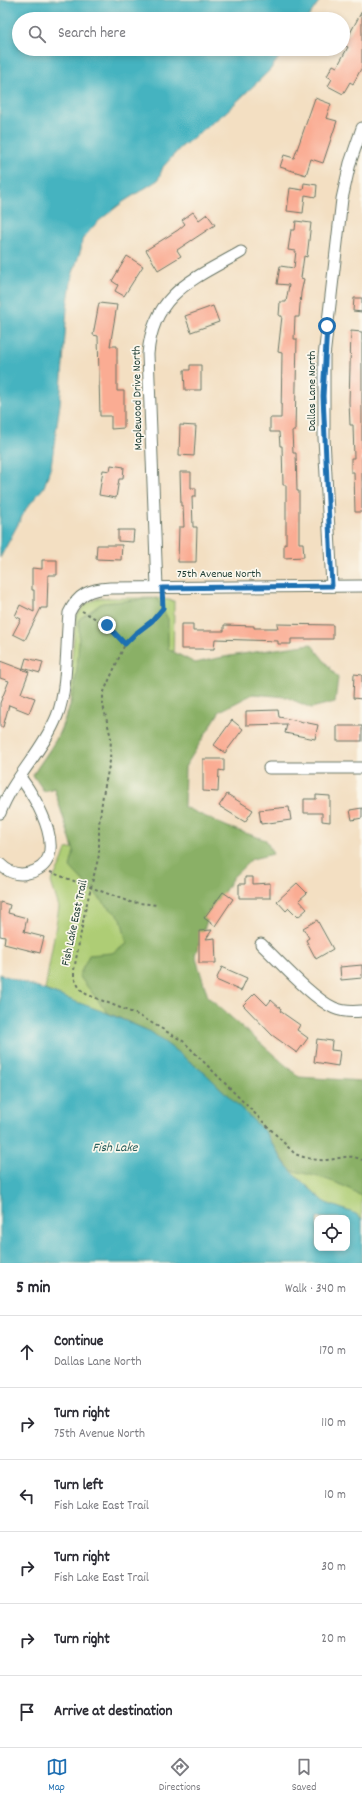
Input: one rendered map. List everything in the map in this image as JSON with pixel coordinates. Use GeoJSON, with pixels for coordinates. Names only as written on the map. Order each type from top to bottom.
{"type":"FeatureCollection","features":[{"type":"Feature","properties":{"kind":"street","name":"Dallas Lane North"},"geometry":{"type":"LineString","coordinates":[[332,586],[324,438],[324,357],[342,199],[350,163],[362,128]]}},
{"type":"Feature","properties":{"kind":"street","name":"Maplewood Drive North"},"geometry":{"type":"LineString","coordinates":[[159,588],[148,354],[151,333],[161,310],[168,299],[181,287],[241,252]]}},
{"type":"Feature","properties":{"kind":"street","name":"75th Avenue North"},"geometry":{"type":"LineString","coordinates":[[75,601],[84,593],[99,589],[362,586]]}},
{"type":"Feature","properties":{"kind":"street"},"geometry":{"type":"LineString","coordinates":[[0,813],[10,791],[49,734],[60,708],[69,613],[75,601]]}},
{"type":"Feature","properties":{"kind":"street"},"geometry":{"type":"LineString","coordinates":[[269,768],[362,768]]}},
{"type":"Feature","properties":{"kind":"street"},"geometry":{"type":"LineString","coordinates":[[0,864],[13,873],[22,875],[34,872],[43,866],[50,854],[48,834],[34,796],[20,777]]}},
{"type":"Feature","properties":{"kind":"street"},"geometry":{"type":"LineString","coordinates":[[261,944],[320,1000],[335,1009],[351,1012],[362,1011]]}},
{"type":"Feature","properties":{"kind":"path","name":"Fish Lake East Trail"},"geometry":{"type":"LineString","coordinates":[[159,588],[163,608],[152,621],[125,644],[103,694],[103,705],[111,738],[110,761],[99,824],[99,855],[86,910],[74,970],[74,978],[80,989],[93,997],[138,1015],[183,1042],[295,1154],[316,1160],[328,1160],[350,1156],[362,1160]]}},
{"type":"Feature","properties":{"kind":"path"},"geometry":{"type":"LineString","coordinates":[[75,601],[107,625],[125,644]]}},
{"type":"Feature","properties":{"kind":"path"},"geometry":{"type":"LineString","coordinates":[[43,866],[49,872],[75,883],[92,887],[130,902],[158,905]]}},
{"type":"Feature","properties":{"kind":"green space"},"geometry":{"type":"Polygon","coordinates":[[[98,598],[157,598],[174,601],[169,1019],[362,1136],[362,1219],[356,1214],[326,1203],[127,1022],[45,990],[59,907],[51,882],[61,864],[66,849],[73,848],[54,788],[44,791],[33,775],[56,740],[70,706],[72,656],[76,616],[86,604],[98,598]]]}},
{"type":"Feature","properties":{"kind":"green space"},"geometry":{"type":"Polygon","coordinates":[[[157,598],[168,619],[168,649],[195,663],[311,644],[338,678],[335,702],[311,708],[286,697],[253,694],[220,711],[185,767],[184,807],[228,827],[266,840],[273,854],[252,859],[233,877],[207,921],[195,955],[208,997],[299,1077],[362,1081],[362,1197],[354,1191],[337,1183],[290,1170],[265,1132],[206,1074],[151,1032],[108,1013],[79,976],[89,955],[112,953],[127,944],[121,918],[106,905],[70,867],[74,851],[54,788],[44,791],[33,775],[53,745],[68,712],[77,666],[79,619],[102,603],[157,598]]]}},
{"type":"Feature","properties":{"kind":"water"},"geometry":{"type":"Polygon","coordinates":[[[0,0],[320,0],[312,12],[12,12],[12,56],[280,56],[270,70],[226,112],[180,148],[163,167],[158,180],[123,202],[100,220],[82,240],[81,249],[72,276],[67,308],[60,404],[51,466],[44,487],[26,509],[0,558],[0,0]]]}},
{"type":"Feature","properties":{"kind":"water","name":"Fish Lake"},"geometry":{"type":"Polygon","coordinates":[[[0,974],[107,1013],[151,1032],[206,1074],[265,1132],[285,1164],[300,1180],[326,1203],[356,1214],[362,1219],[362,1263],[0,1263],[0,974]]]}},
{"type":"Feature","properties":{"kind":"building"},"geometry":{"type":"Polygon","coordinates":[[[362,11],[362,67],[353,84],[350,82],[343,94],[328,86],[332,79],[327,76],[333,65],[337,67],[343,56],[350,56],[350,33],[362,11]]]}},
{"type":"Feature","properties":{"kind":"building"},"geometry":{"type":"Polygon","coordinates":[[[315,98],[331,104],[326,118],[337,121],[323,163],[311,159],[306,175],[280,167],[284,155],[294,158],[315,98]]]}},
{"type":"Feature","properties":{"kind":"building"},"geometry":{"type":"Polygon","coordinates":[[[304,183],[317,185],[316,197],[305,195],[303,213],[287,211],[290,188],[303,190],[304,183]]]}},
{"type":"Feature","properties":{"kind":"building"},"geometry":{"type":"Polygon","coordinates":[[[193,212],[199,220],[207,214],[215,225],[177,250],[181,256],[158,270],[146,250],[178,230],[185,224],[182,220],[193,212]]]}},
{"type":"Feature","properties":{"kind":"building"},"geometry":{"type":"Polygon","coordinates":[[[296,221],[311,223],[307,257],[304,256],[301,278],[304,279],[299,317],[295,317],[294,339],[297,339],[295,431],[292,431],[293,453],[296,453],[297,491],[299,491],[299,543],[303,543],[304,557],[284,558],[284,544],[286,544],[286,485],[283,485],[282,446],[280,446],[279,432],[270,432],[270,418],[281,418],[282,353],[278,352],[282,316],[279,316],[280,302],[286,302],[289,285],[277,284],[280,266],[294,268],[296,251],[288,250],[291,230],[295,230],[296,221]]]}},
{"type":"Feature","properties":{"kind":"building"},"geometry":{"type":"Polygon","coordinates":[[[127,256],[143,266],[124,296],[115,291],[118,285],[112,281],[127,256]]]}},
{"type":"Feature","properties":{"kind":"building"},"geometry":{"type":"Polygon","coordinates":[[[354,298],[362,298],[362,312],[353,311],[354,298]]]}},
{"type":"Feature","properties":{"kind":"building"},"geometry":{"type":"Polygon","coordinates":[[[99,303],[117,305],[110,346],[117,346],[117,391],[124,391],[124,428],[111,429],[111,416],[100,416],[98,336],[93,335],[99,303]]]}},
{"type":"Feature","properties":{"kind":"building"},"geometry":{"type":"Polygon","coordinates":[[[213,306],[219,322],[191,332],[185,316],[213,306]]]}},
{"type":"Feature","properties":{"kind":"building"},"geometry":{"type":"Polygon","coordinates":[[[351,331],[362,332],[362,512],[355,512],[354,472],[351,472],[351,458],[354,458],[353,425],[350,425],[349,402],[351,331]]]}},
{"type":"Feature","properties":{"kind":"building"},"geometry":{"type":"Polygon","coordinates":[[[190,365],[201,365],[201,390],[185,390],[184,370],[190,370],[190,365]]]}},
{"type":"Feature","properties":{"kind":"building"},"geometry":{"type":"Polygon","coordinates":[[[180,425],[196,426],[194,456],[179,455],[180,425]]]}},
{"type":"Feature","properties":{"kind":"building"},"geometry":{"type":"Polygon","coordinates":[[[111,465],[124,467],[123,479],[119,479],[116,498],[99,495],[103,470],[110,471],[111,465]]]}},
{"type":"Feature","properties":{"kind":"building"},"geometry":{"type":"Polygon","coordinates":[[[180,472],[191,472],[191,488],[196,488],[196,496],[192,496],[193,527],[197,527],[196,562],[178,562],[179,527],[184,527],[183,506],[181,506],[180,472]]]}},
{"type":"Feature","properties":{"kind":"building"},"geometry":{"type":"Polygon","coordinates":[[[118,530],[134,530],[133,542],[118,541],[118,530]]]}},
{"type":"Feature","properties":{"kind":"building"},"geometry":{"type":"Polygon","coordinates":[[[97,545],[122,545],[121,560],[96,559],[97,545]]]}},
{"type":"Feature","properties":{"kind":"building"},"geometry":{"type":"Polygon","coordinates":[[[42,560],[57,560],[57,575],[48,575],[47,608],[41,608],[25,640],[13,634],[21,619],[15,616],[20,605],[34,612],[32,568],[42,569],[42,560]]]}},
{"type":"Feature","properties":{"kind":"building"},"geometry":{"type":"Polygon","coordinates":[[[181,624],[193,624],[193,631],[224,631],[224,625],[254,626],[254,628],[278,628],[277,624],[333,625],[333,639],[291,639],[291,644],[278,644],[278,641],[215,639],[214,649],[181,649],[181,624]]]}},
{"type":"Feature","properties":{"kind":"building"},"geometry":{"type":"Polygon","coordinates":[[[26,658],[43,662],[40,673],[23,668],[26,658]]]}},
{"type":"Feature","properties":{"kind":"building"},"geometry":{"type":"Polygon","coordinates":[[[0,661],[29,672],[21,693],[35,698],[29,713],[9,705],[3,727],[0,727],[0,703],[9,681],[0,678],[0,661]]]}},
{"type":"Feature","properties":{"kind":"building"},"geometry":{"type":"Polygon","coordinates":[[[354,674],[362,675],[362,699],[353,698],[354,674]]]}},
{"type":"Feature","properties":{"kind":"building"},"geometry":{"type":"Polygon","coordinates":[[[278,710],[279,717],[318,725],[315,739],[285,733],[287,724],[246,725],[246,711],[278,710]]]}},
{"type":"Feature","properties":{"kind":"building"},"geometry":{"type":"Polygon","coordinates":[[[232,720],[243,729],[225,753],[214,745],[232,720]]]}},
{"type":"Feature","properties":{"kind":"building"},"geometry":{"type":"Polygon","coordinates":[[[337,726],[362,726],[362,741],[337,741],[337,726]]]}},
{"type":"Feature","properties":{"kind":"building"},"geometry":{"type":"Polygon","coordinates":[[[203,759],[224,759],[224,771],[219,770],[218,792],[203,791],[203,759]]]}},
{"type":"Feature","properties":{"kind":"building"},"geometry":{"type":"Polygon","coordinates":[[[227,794],[253,810],[245,822],[219,806],[227,794]]]}},
{"type":"Feature","properties":{"kind":"building"},"geometry":{"type":"Polygon","coordinates":[[[316,795],[330,796],[330,822],[322,821],[322,813],[304,813],[304,799],[316,799],[316,795]]]}},
{"type":"Feature","properties":{"kind":"building"},"geometry":{"type":"Polygon","coordinates":[[[289,807],[291,820],[261,824],[259,810],[289,807]]]}},
{"type":"Feature","properties":{"kind":"building"},"geometry":{"type":"Polygon","coordinates":[[[362,808],[362,818],[352,820],[350,810],[362,808]]]}},
{"type":"Feature","properties":{"kind":"building"},"geometry":{"type":"Polygon","coordinates":[[[245,877],[253,877],[253,884],[270,883],[270,898],[239,898],[239,884],[245,884],[245,877]]]}},
{"type":"Feature","properties":{"kind":"building"},"geometry":{"type":"Polygon","coordinates":[[[297,883],[307,893],[299,900],[307,909],[298,917],[289,908],[286,911],[277,901],[297,883]]]}},
{"type":"Feature","properties":{"kind":"building"},"geometry":{"type":"Polygon","coordinates":[[[223,892],[233,899],[215,926],[204,918],[223,892]]]}},
{"type":"Feature","properties":{"kind":"building"},"geometry":{"type":"Polygon","coordinates":[[[0,902],[10,905],[8,913],[27,918],[24,932],[44,937],[40,953],[4,944],[5,937],[0,936],[0,902]]]}},
{"type":"Feature","properties":{"kind":"building"},"geometry":{"type":"Polygon","coordinates":[[[317,920],[333,949],[316,959],[306,940],[309,938],[303,928],[317,920]]]}},
{"type":"Feature","properties":{"kind":"building"},"geometry":{"type":"Polygon","coordinates":[[[212,930],[206,939],[215,938],[216,963],[199,963],[199,931],[212,930]]]}},
{"type":"Feature","properties":{"kind":"building"},"geometry":{"type":"Polygon","coordinates":[[[362,965],[362,978],[341,980],[340,967],[362,965]]]}},
{"type":"Feature","properties":{"kind":"building"},"geometry":{"type":"Polygon","coordinates":[[[222,967],[247,978],[241,991],[216,980],[222,967]]]}},
{"type":"Feature","properties":{"kind":"building"},"geometry":{"type":"Polygon","coordinates":[[[255,993],[267,1005],[271,1000],[281,1009],[280,1011],[300,1025],[297,1030],[308,1038],[297,1053],[272,1035],[243,1005],[255,993]]]}},
{"type":"Feature","properties":{"kind":"building"},"geometry":{"type":"Polygon","coordinates":[[[317,1039],[332,1041],[331,1050],[340,1051],[338,1066],[314,1062],[317,1039]]]}},
{"type":"Feature","properties":{"kind":"route"},"geometry":{"type":"LineString","coordinates":[[107,625],[125,644],[152,621],[163,608],[162,588],[332,586],[323,396],[324,357],[327,326]]}}]}
